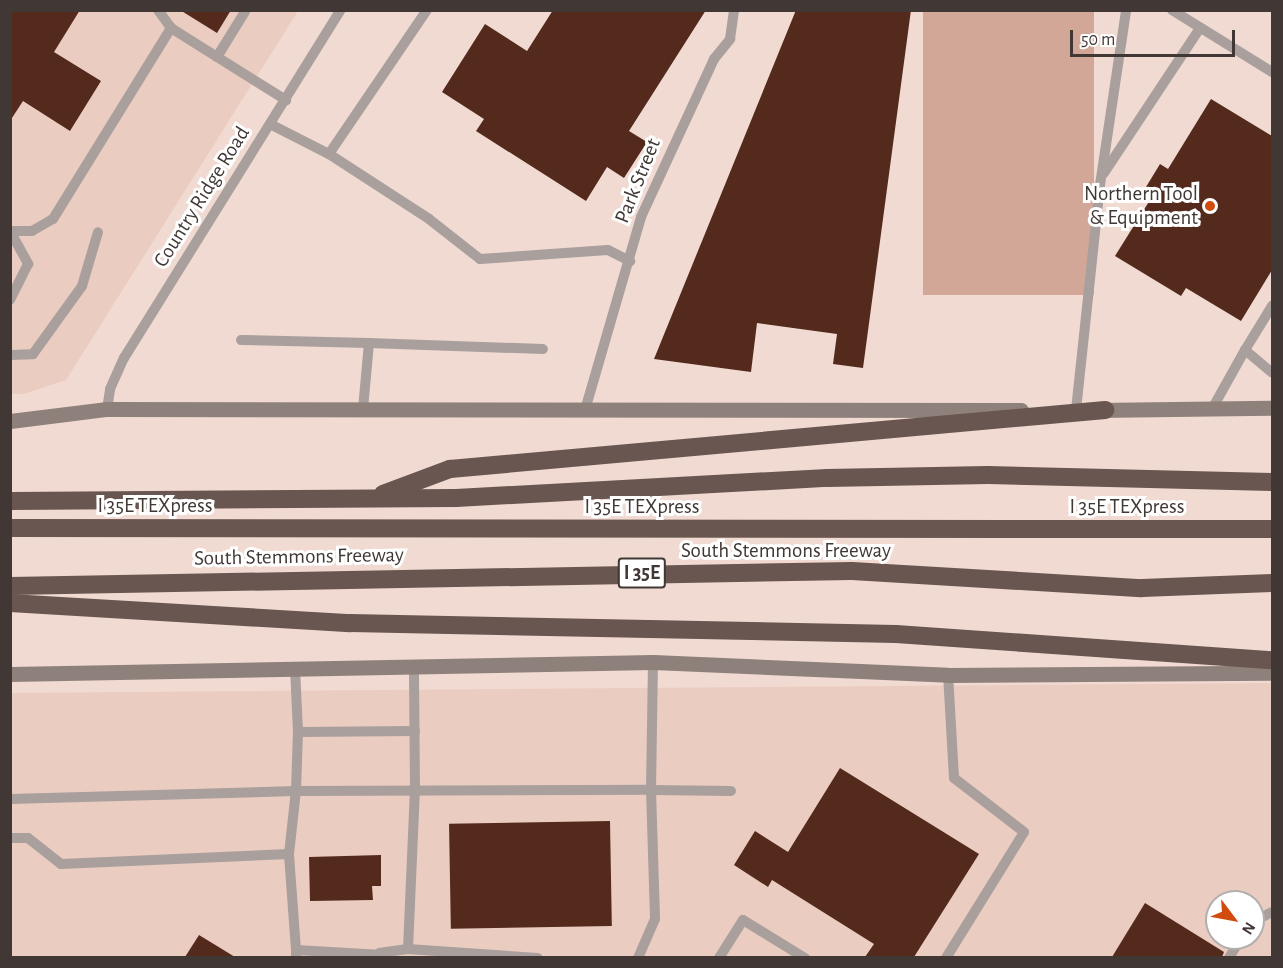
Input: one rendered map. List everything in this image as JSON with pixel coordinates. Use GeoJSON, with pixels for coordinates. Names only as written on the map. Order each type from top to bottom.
{"type":"FeatureCollection","features":[{"type":"Feature","properties":{"kind":"highway"},"geometry":{"type":"LineString","coordinates":[[370,499],[450,469],[1105,410]]}},
{"type":"Feature","properties":{"kind":"highway"},"geometry":{"type":"LineString","coordinates":[[10,501],[370,499],[988,475],[1272,482]]}},
{"type":"Feature","properties":{"kind":"highway","name":"I 35E TEXpress"},"geometry":{"type":"LineString","coordinates":[[10,528],[1272,529]]}},
{"type":"Feature","properties":{"kind":"highway","name":"South Stemmons Freeway"},"geometry":{"type":"LineString","coordinates":[[10,586],[852,571],[1142,588],[1272,583]]}},
{"type":"Feature","properties":{"kind":"highway"},"geometry":{"type":"LineString","coordinates":[[10,603],[350,623],[896,634],[1272,660]]}},
{"type":"Feature","properties":{"kind":"main road"},"geometry":{"type":"LineString","coordinates":[[10,421],[107,409],[1105,410],[1272,408]]}},
{"type":"Feature","properties":{"kind":"main road"},"geometry":{"type":"LineString","coordinates":[[10,674],[653,662],[948,675],[1272,673]]}},
{"type":"Feature","properties":{"kind":"lane"},"geometry":{"type":"LineString","coordinates":[[158,10],[171,28],[286,100]]}},
{"type":"Feature","properties":{"kind":"lane"},"geometry":{"type":"LineString","coordinates":[[217,57],[246,10]]}},
{"type":"Feature","properties":{"kind":"lane","name":"Country Ridge Road"},"geometry":{"type":"LineString","coordinates":[[107,409],[110,389],[124,358],[341,10]]}},
{"type":"Feature","properties":{"kind":"lane"},"geometry":{"type":"LineString","coordinates":[[329,154],[427,10]]}},
{"type":"Feature","properties":{"kind":"lane","name":"Park Street"},"geometry":{"type":"LineString","coordinates":[[585,410],[641,217],[714,59],[730,39],[734,10]]}},
{"type":"Feature","properties":{"kind":"lane"},"geometry":{"type":"LineString","coordinates":[[1076,410],[1101,177],[1126,10]]}},
{"type":"Feature","properties":{"kind":"lane"},"geometry":{"type":"LineString","coordinates":[[1172,10],[1272,72]]}},
{"type":"Feature","properties":{"kind":"lane"},"geometry":{"type":"LineString","coordinates":[[10,300],[28,264],[10,231],[32,231],[53,219],[171,28]]}},
{"type":"Feature","properties":{"kind":"lane"},"geometry":{"type":"LineString","coordinates":[[1101,177],[1200,28]]}},
{"type":"Feature","properties":{"kind":"lane"},"geometry":{"type":"LineString","coordinates":[[270,124],[329,154],[429,219],[480,259],[608,250],[630,261]]}},
{"type":"Feature","properties":{"kind":"lane"},"geometry":{"type":"LineString","coordinates":[[10,355],[33,354],[82,286],[98,232]]}},
{"type":"Feature","properties":{"kind":"lane"},"geometry":{"type":"LineString","coordinates":[[1212,409],[1272,306]]}},
{"type":"Feature","properties":{"kind":"lane"},"geometry":{"type":"LineString","coordinates":[[241,340],[543,349]]}},
{"type":"Feature","properties":{"kind":"lane"},"geometry":{"type":"LineString","coordinates":[[363,409],[369,343]]}},
{"type":"Feature","properties":{"kind":"lane"},"geometry":{"type":"LineString","coordinates":[[1245,350],[1272,373]]}},
{"type":"Feature","properties":{"kind":"lane"},"geometry":{"type":"LineString","coordinates":[[638,957],[655,919],[651,790],[653,662]]}},
{"type":"Feature","properties":{"kind":"lane"},"geometry":{"type":"LineString","coordinates":[[408,949],[415,789],[414,666]]}},
{"type":"Feature","properties":{"kind":"lane"},"geometry":{"type":"LineString","coordinates":[[295,668],[298,732],[296,791],[289,854],[296,954],[384,955],[408,949],[538,957]]}},
{"type":"Feature","properties":{"kind":"lane"},"geometry":{"type":"LineString","coordinates":[[946,957],[1024,832],[954,778],[948,675]]}},
{"type":"Feature","properties":{"kind":"lane"},"geometry":{"type":"LineString","coordinates":[[298,732],[415,731]]}},
{"type":"Feature","properties":{"kind":"lane"},"geometry":{"type":"LineString","coordinates":[[10,799],[415,789],[731,791]]}},
{"type":"Feature","properties":{"kind":"lane"},"geometry":{"type":"LineString","coordinates":[[10,838],[28,838],[60,864],[289,854]]}},
{"type":"Feature","properties":{"kind":"lane"},"geometry":{"type":"LineString","coordinates":[[719,957],[743,920],[792,954],[806,957]]}},
{"type":"Feature","properties":{"kind":"shaded area"},"geometry":{"type":"Polygon","coordinates":[[[10,11],[298,11],[66,380],[24,394],[10,394],[10,11]]]}},
{"type":"Feature","properties":{"kind":"shaded area"},"geometry":{"type":"Polygon","coordinates":[[[923,11],[1094,11],[1094,295],[923,295],[923,11]]]}},
{"type":"Feature","properties":{"kind":"shaded area"},"geometry":{"type":"Polygon","coordinates":[[[1272,683],[1272,957],[11,957],[10,693],[1272,683]]]}},
{"type":"Feature","properties":{"kind":"building"},"geometry":{"type":"Polygon","coordinates":[[[10,10],[80,10],[54,52],[101,81],[70,131],[23,101],[10,121],[10,10]]]}},
{"type":"Feature","properties":{"kind":"building"},"geometry":{"type":"Polygon","coordinates":[[[180,10],[231,10],[217,33],[180,10]]]}},
{"type":"Feature","properties":{"kind":"building"},"geometry":{"type":"Polygon","coordinates":[[[553,10],[706,10],[629,131],[647,142],[624,178],[607,167],[586,201],[476,131],[484,119],[442,92],[485,24],[527,51],[553,10]]]}},
{"type":"Feature","properties":{"kind":"building"},"geometry":{"type":"Polygon","coordinates":[[[796,10],[911,10],[863,368],[833,364],[837,334],[757,323],[751,372],[654,359],[796,10]]]}},
{"type":"Feature","properties":{"kind":"building"},"geometry":{"type":"Polygon","coordinates":[[[1211,99],[1272,136],[1272,270],[1241,321],[1186,288],[1181,296],[1115,256],[1155,192],[1146,187],[1160,164],[1168,169],[1211,99]]]}},
{"type":"Feature","properties":{"kind":"building"},"geometry":{"type":"Polygon","coordinates":[[[840,768],[979,854],[914,957],[865,957],[874,944],[772,880],[768,887],[734,865],[755,831],[788,852],[840,768]]]}},
{"type":"Feature","properties":{"kind":"building"},"geometry":{"type":"Polygon","coordinates":[[[610,821],[612,926],[451,929],[449,824],[610,821]]]}},
{"type":"Feature","properties":{"kind":"building"},"geometry":{"type":"Polygon","coordinates":[[[381,855],[381,886],[372,886],[373,900],[310,901],[309,857],[381,855]]]}},
{"type":"Feature","properties":{"kind":"building"},"geometry":{"type":"Polygon","coordinates":[[[1145,903],[1205,940],[1205,950],[1224,952],[1222,957],[1112,957],[1145,903]]]}},
{"type":"Feature","properties":{"kind":"building"},"geometry":{"type":"Polygon","coordinates":[[[199,935],[235,957],[185,957],[199,935]]]}},
{"type":"Feature","properties":{"kind":"place","name":"Northern Tool & Equipment"},"geometry":{"type":"Point","coordinates":[1210,206]}}]}
